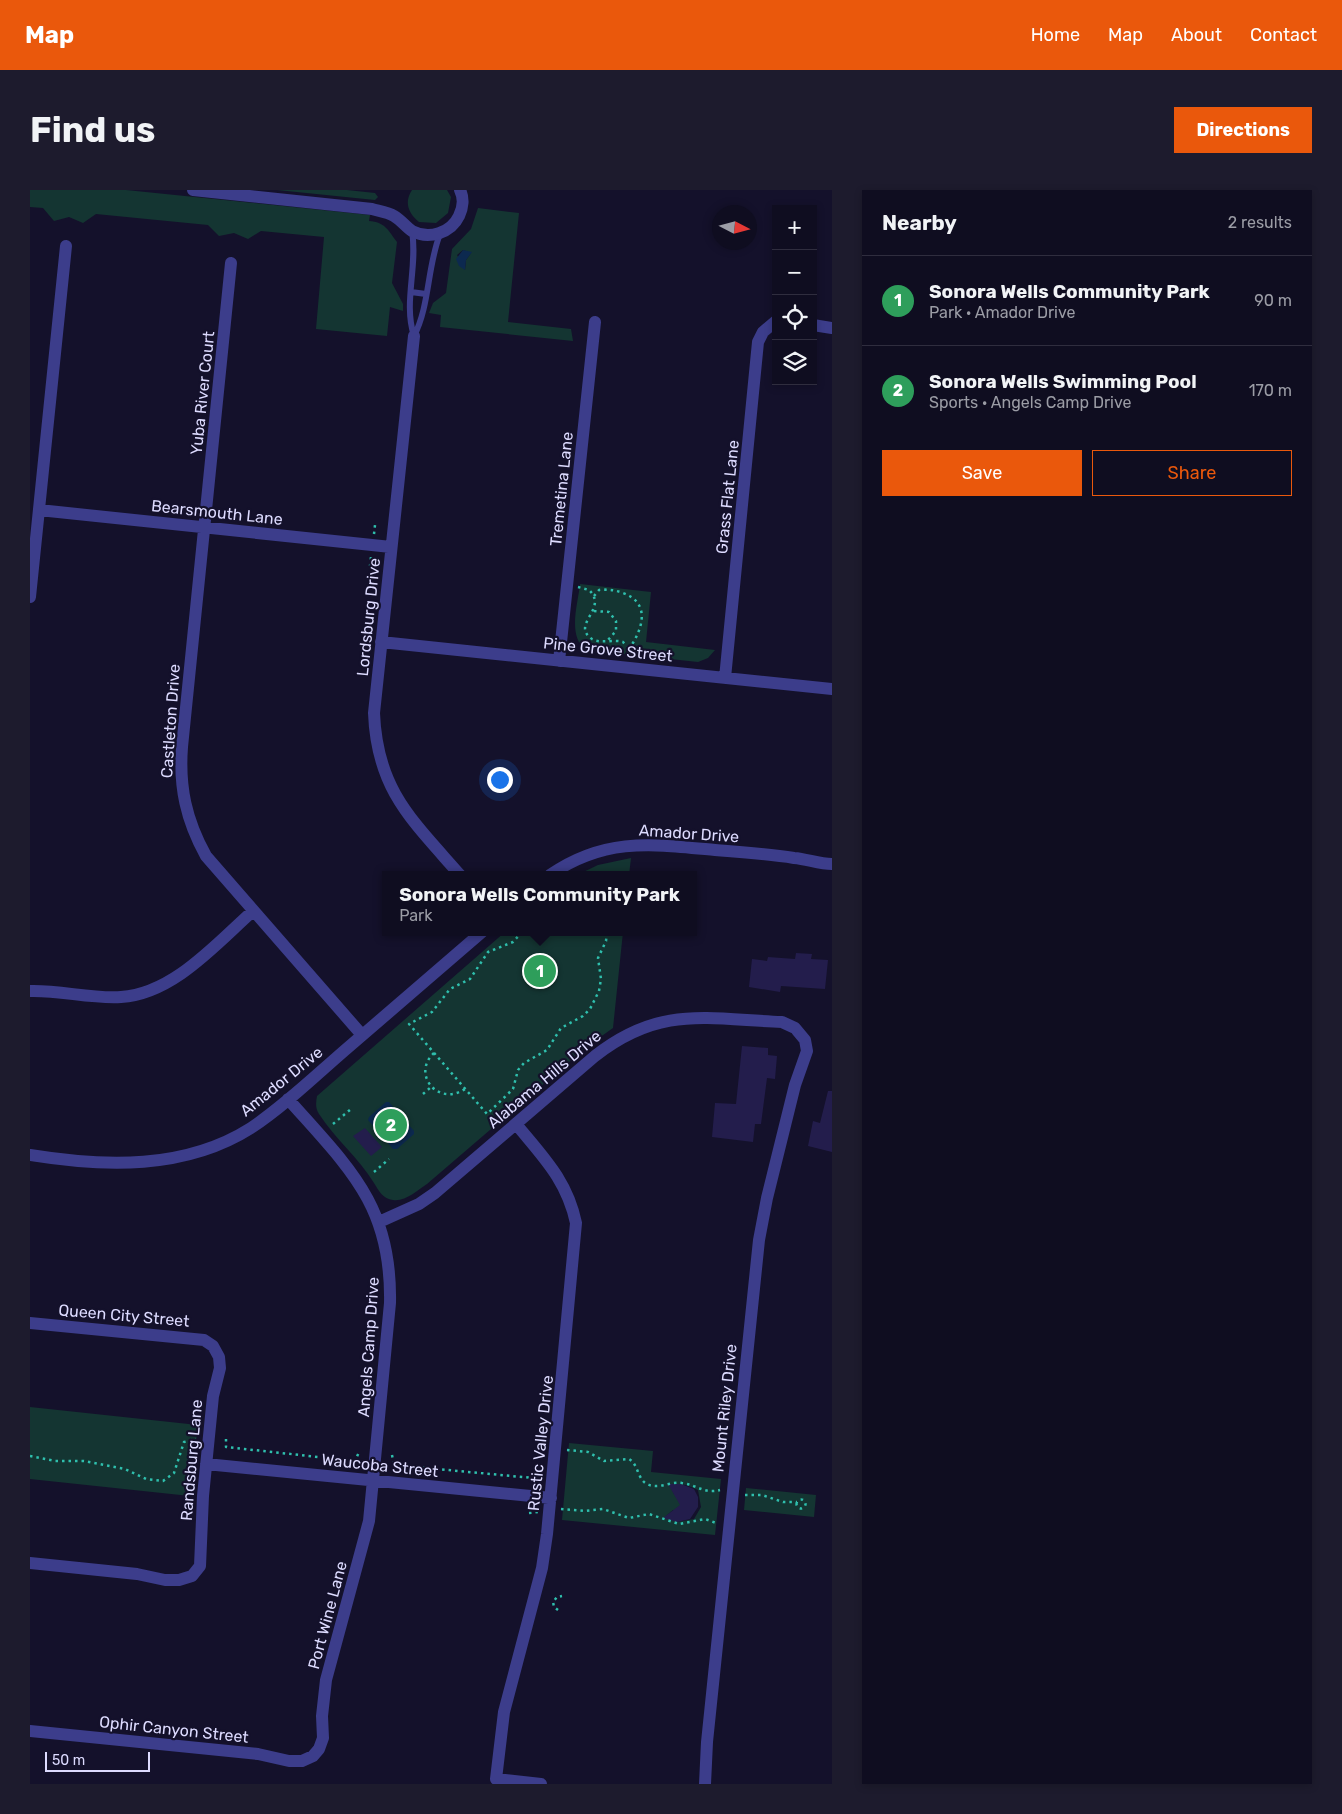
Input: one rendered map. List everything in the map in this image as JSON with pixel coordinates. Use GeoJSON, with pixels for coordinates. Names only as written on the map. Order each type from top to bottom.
{"type":"FeatureCollection","features":[{"type":"Feature","properties":{"kind":"street"},"geometry":{"type":"LineString","coordinates":[[193,190],[372,209],[392,215],[412,231],[426,235],[440,234],[451,228],[458,218],[462,207],[460,190]]}},
{"type":"Feature","properties":{"kind":"street"},"geometry":{"type":"LineString","coordinates":[[30,597],[66,246]]}},
{"type":"Feature","properties":{"kind":"street","name":"Yuba River Court"},"geometry":{"type":"LineString","coordinates":[[204,527],[231,263]]}},
{"type":"Feature","properties":{"kind":"street","name":"Tremetina Lane"},"geometry":{"type":"LineString","coordinates":[[559,661],[595,322]]}},
{"type":"Feature","properties":{"kind":"street","name":"Grass Flat Lane"},"geometry":{"type":"LineString","coordinates":[[725,678],[758,342],[763,332],[772,323]]}},
{"type":"Feature","properties":{"kind":"street"},"geometry":{"type":"LineString","coordinates":[[817,326],[832,328]]}},
{"type":"Feature","properties":{"kind":"street","name":"Lordsburg Drive"},"geometry":{"type":"LineString","coordinates":[[414,336],[374,713],[375,738],[381,765],[390,787],[402,808],[457,871]]}},
{"type":"Feature","properties":{"kind":"street","name":"Bearsmouth Lane"},"geometry":{"type":"LineString","coordinates":[[39,510],[392,547]]}},
{"type":"Feature","properties":{"kind":"street","name":"Castleton Drive"},"geometry":{"type":"LineString","coordinates":[[204,527],[182,747],[181,786],[190,823],[206,856],[362,1035]]}},
{"type":"Feature","properties":{"kind":"street","name":"Pine Grove Street"},"geometry":{"type":"LineString","coordinates":[[382,642],[832,689]]}},
{"type":"Feature","properties":{"kind":"street","name":"Amador Drive"},"geometry":{"type":"LineString","coordinates":[[556,871],[573,860],[594,852],[636,844],[679,846],[832,864]]}},
{"type":"Feature","properties":{"kind":"street"},"geometry":{"type":"LineString","coordinates":[[30,991],[120,997],[144,994],[164,985],[181,973],[253,911]]}},
{"type":"Feature","properties":{"kind":"street","name":"Amador Drive"},"geometry":{"type":"LineString","coordinates":[[30,1155],[122,1164],[168,1158],[224,1142],[249,1129],[288,1099],[477,936]]}},
{"type":"Feature","properties":{"kind":"street","name":"Alabama Hills Drive"},"geometry":{"type":"LineString","coordinates":[[379,1222],[419,1204],[435,1193],[607,1046],[640,1028],[687,1017],[782,1022],[795,1028],[805,1040]]}},
{"type":"Feature","properties":{"kind":"street","name":"Mount Riley Drive"},"geometry":{"type":"LineString","coordinates":[[705,1784],[707,1742],[755,1268],[767,1198],[795,1085],[807,1051],[805,1040]]}},
{"type":"Feature","properties":{"kind":"street","name":"Angels Camp Drive"},"geometry":{"type":"LineString","coordinates":[[288,1099],[344,1163],[369,1200],[379,1222],[387,1248],[391,1276],[390,1303],[374,1480]]}},
{"type":"Feature","properties":{"kind":"street","name":"Rustic Valley Drive"},"geometry":{"type":"LineString","coordinates":[[495,1782],[504,1712],[542,1568],[551,1498],[576,1223],[571,1202],[562,1182],[516,1124]]}},
{"type":"Feature","properties":{"kind":"street","name":"Queen City Street"},"geometry":{"type":"LineString","coordinates":[[30,1323],[162,1336],[193,1337],[204,1340],[213,1346]]}},
{"type":"Feature","properties":{"kind":"street","name":"Randsburg Lane"},"geometry":{"type":"LineString","coordinates":[[30,1563],[137,1574],[165,1580],[179,1580],[192,1576],[200,1566],[200,1522],[213,1396],[220,1368],[219,1356],[213,1346]]}},
{"type":"Feature","properties":{"kind":"street","name":"Waucoba Street"},"geometry":{"type":"LineString","coordinates":[[206,1464],[551,1498]]}},
{"type":"Feature","properties":{"kind":"street","name":"Port Wine Lane"},"geometry":{"type":"LineString","coordinates":[[313,1756],[319,1749],[322,1738],[322,1716],[326,1680],[365,1538],[374,1480]]}},
{"type":"Feature","properties":{"kind":"street","name":"Ophir Canyon Street"},"geometry":{"type":"LineString","coordinates":[[30,1731],[258,1754],[289,1761],[302,1761],[313,1756]]}},
{"type":"Feature","properties":{"kind":"street"},"geometry":{"type":"LineString","coordinates":[[495,1782],[541,1784]]}},
{"type":"Feature","properties":{"kind":"lane","name":"Lordsburg Drive"},"geometry":{"type":"LineString","coordinates":[[412,231],[415,249],[408,318],[414,336]]}},
{"type":"Feature","properties":{"kind":"lane","name":"Lordsburg Drive"},"geometry":{"type":"LineString","coordinates":[[414,336],[422,320],[433,251],[440,234]]}},
{"type":"Feature","properties":{"kind":"lane"},"geometry":{"type":"LineString","coordinates":[[411,292],[426,294]]}},
{"type":"Feature","properties":{"kind":"path"},"geometry":{"type":"LineString","coordinates":[[580,587],[589,590],[594,596],[596,604],[586,622],[587,633],[593,639],[623,642],[630,649]]}},
{"type":"Feature","properties":{"kind":"path"},"geometry":{"type":"LineString","coordinates":[[594,596],[599,590],[608,590],[620,592],[637,600],[641,610],[641,621],[629,655]]}},
{"type":"Feature","properties":{"kind":"path"},"geometry":{"type":"LineString","coordinates":[[593,612],[606,610],[614,617],[616,631],[608,640]]}},
{"type":"Feature","properties":{"kind":"path"},"geometry":{"type":"LineString","coordinates":[[518,936],[513,942],[488,952],[470,979],[450,989],[432,1012],[409,1024],[487,1114],[510,1094],[518,1070],[524,1063],[547,1050],[564,1026],[587,1013],[599,991],[601,979],[598,958],[606,936]]}},
{"type":"Feature","properties":{"kind":"path"},"geometry":{"type":"LineString","coordinates":[[434,1053],[424,1069],[431,1087],[447,1096],[465,1089]]}},
{"type":"Feature","properties":{"kind":"path"},"geometry":{"type":"LineString","coordinates":[[423,1094],[431,1087]]}},
{"type":"Feature","properties":{"kind":"path"},"geometry":{"type":"LineString","coordinates":[[333,1124],[351,1109]]}},
{"type":"Feature","properties":{"kind":"path"},"geometry":{"type":"LineString","coordinates":[[374,1172],[390,1160]]}},
{"type":"Feature","properties":{"kind":"path"},"geometry":{"type":"LineString","coordinates":[[30,1456],[55,1461],[84,1461],[125,1469],[146,1479],[163,1481],[174,1473],[184,1442],[196,1439]]}},
{"type":"Feature","properties":{"kind":"path"},"geometry":{"type":"LineString","coordinates":[[226,1439],[226,1447],[262,1450],[283,1455],[310,1454],[355,1461],[359,1452]]}},
{"type":"Feature","properties":{"kind":"path"},"geometry":{"type":"LineString","coordinates":[[569,1451],[588,1452],[604,1461],[629,1459],[649,1485],[661,1486],[684,1483],[702,1491],[720,1490]]}},
{"type":"Feature","properties":{"kind":"path"},"geometry":{"type":"LineString","coordinates":[[392,1456],[394,1465],[533,1478]]}},
{"type":"Feature","properties":{"kind":"path"},"geometry":{"type":"LineString","coordinates":[[746,1496],[762,1495],[783,1502],[796,1502]]}},
{"type":"Feature","properties":{"kind":"path"},"geometry":{"type":"LineString","coordinates":[[563,1509],[585,1511],[603,1509],[629,1518],[644,1514],[657,1514],[679,1524],[705,1519],[716,1524]]}},
{"type":"Feature","properties":{"kind":"path"},"geometry":{"type":"LineString","coordinates":[[558,1610],[554,1607],[553,1602],[557,1597],[562,1596]]}},
{"type":"Feature","properties":{"kind":"green space"},"geometry":{"type":"Polygon","coordinates":[[[30,190],[126,190],[370,215],[369,221],[383,225],[397,242],[392,283],[403,304],[403,311],[390,307],[387,336],[316,329],[324,237],[261,231],[248,239],[234,233],[219,236],[208,225],[96,214],[83,223],[69,217],[54,221],[43,208],[30,207],[30,190]]]}},
{"type":"Feature","properties":{"kind":"green space"},"geometry":{"type":"Polygon","coordinates":[[[277,190],[347,190],[375,193],[378,197],[375,200],[277,190]]]}},
{"type":"Feature","properties":{"kind":"green space"},"geometry":{"type":"Polygon","coordinates":[[[412,190],[447,190],[451,197],[448,213],[436,223],[419,222],[412,215],[408,207],[408,199],[412,190]]]}},
{"type":"Feature","properties":{"kind":"green space"},"geometry":{"type":"Polygon","coordinates":[[[478,208],[519,213],[508,322],[571,329],[573,341],[440,327],[441,315],[429,313],[433,303],[446,293],[452,249],[471,229],[478,208]],[[463,250],[457,255],[465,270],[466,260],[471,253],[463,250]]]}},
{"type":"Feature","properties":{"kind":"green space"},"geometry":{"type":"Polygon","coordinates":[[[580,584],[651,592],[646,642],[715,650],[708,658],[698,662],[586,650],[580,644],[575,628],[580,584]]]}},
{"type":"Feature","properties":{"kind":"green space"},"geometry":{"type":"Polygon","coordinates":[[[631,858],[629,871],[585,871],[598,865],[631,858]]]}},
{"type":"Feature","properties":{"kind":"green space"},"geometry":{"type":"Polygon","coordinates":[[[500,936],[623,936],[613,1028],[589,1045],[427,1184],[411,1195],[393,1200],[380,1192],[361,1165],[319,1114],[316,1107],[317,1096],[500,936]]]}},
{"type":"Feature","properties":{"kind":"green space"},"geometry":{"type":"Polygon","coordinates":[[[30,1407],[198,1425],[190,1496],[30,1479],[30,1407]]]}},
{"type":"Feature","properties":{"kind":"green space"},"geometry":{"type":"Polygon","coordinates":[[[569,1443],[653,1451],[651,1472],[721,1479],[715,1535],[562,1520],[569,1443]],[[676,1484],[670,1486],[674,1494],[685,1495],[678,1512],[673,1510],[666,1516],[677,1522],[694,1519],[701,1507],[698,1490],[686,1485],[676,1484]]]}},
{"type":"Feature","properties":{"kind":"green space"},"geometry":{"type":"Polygon","coordinates":[[[746,1488],[816,1495],[814,1517],[744,1510],[746,1488]]]}},
{"type":"Feature","properties":{"kind":"water"},"geometry":{"type":"Polygon","coordinates":[[[463,250],[472,252],[466,260],[465,270],[459,266],[456,259],[463,250]]]}},
{"type":"Feature","properties":{"kind":"water"},"geometry":{"type":"Polygon","coordinates":[[[386,1102],[389,1102],[414,1131],[414,1134],[397,1149],[393,1149],[368,1120],[386,1102]]]}},
{"type":"Feature","properties":{"kind":"building"},"geometry":{"type":"Polygon","coordinates":[[[796,953],[812,954],[811,959],[828,960],[825,989],[781,986],[780,992],[749,987],[752,959],[767,961],[768,957],[795,959],[796,953]]]}},
{"type":"Feature","properties":{"kind":"building"},"geometry":{"type":"Polygon","coordinates":[[[742,1046],[768,1048],[768,1055],[777,1056],[775,1079],[767,1078],[761,1124],[755,1124],[753,1142],[712,1137],[715,1103],[736,1104],[742,1046]]]}},
{"type":"Feature","properties":{"kind":"building"},"geometry":{"type":"Polygon","coordinates":[[[828,1091],[832,1091],[832,1152],[808,1146],[813,1121],[820,1123],[828,1091]]]}},
{"type":"Feature","properties":{"kind":"building"},"geometry":{"type":"Polygon","coordinates":[[[365,1128],[382,1147],[371,1156],[353,1136],[365,1128]]]}},
{"type":"Feature","properties":{"kind":"building"},"geometry":{"type":"Polygon","coordinates":[[[668,1484],[681,1484],[694,1489],[698,1497],[698,1507],[690,1519],[677,1522],[663,1518],[680,1505],[668,1484]]]}},
{"type":"Feature","properties":{"kind":"place","name":"Sonora Wells Community Park"},"geometry":{"type":"Point","coordinates":[540,971]}},
{"type":"Feature","properties":{"kind":"place","name":"Sonora Wells Swimming Pool"},"geometry":{"type":"Point","coordinates":[391,1125]}}]}
